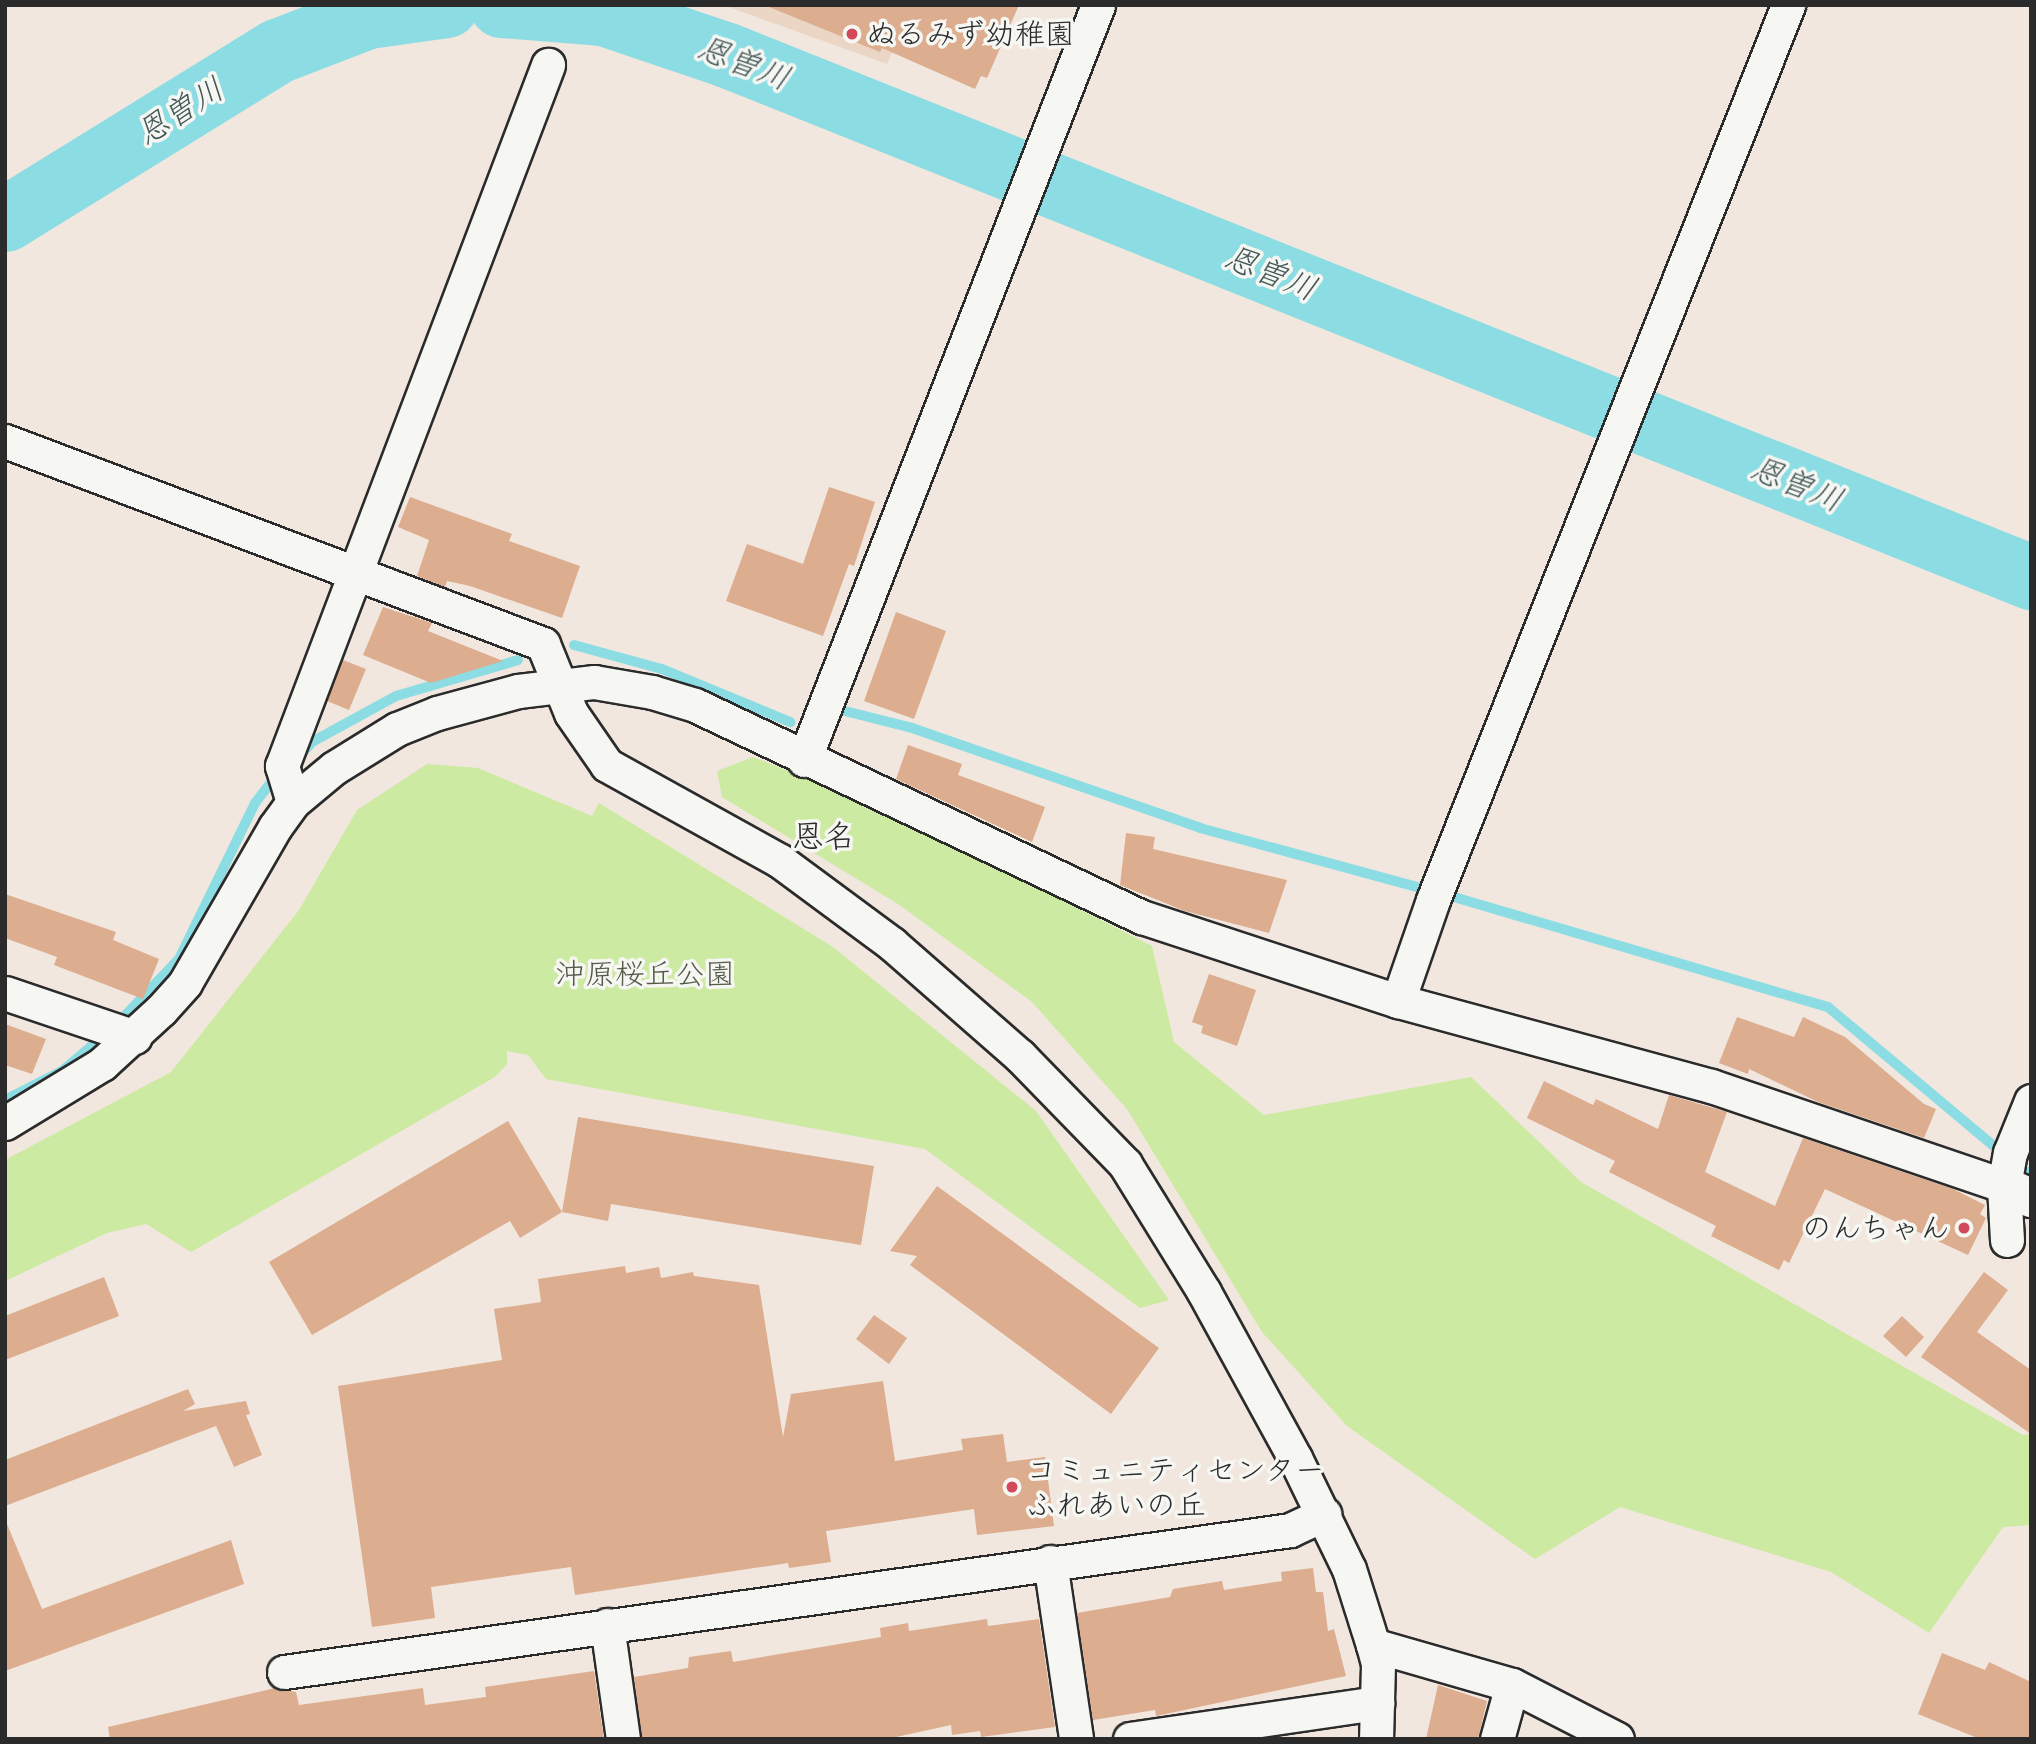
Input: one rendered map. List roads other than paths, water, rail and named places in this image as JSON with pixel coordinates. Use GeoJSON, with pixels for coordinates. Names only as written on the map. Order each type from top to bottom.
{"type":"FeatureCollection","features":[{"type":"Feature","properties":{"kind":"street"},"geometry":{"type":"LineString","coordinates":[[804,760],[1098,5]]}},
{"type":"Feature","properties":{"kind":"street"},"geometry":{"type":"LineString","coordinates":[[1398,1001],[1609,452],[1788,5]]}},
{"type":"Feature","properties":{"kind":"street"},"geometry":{"type":"LineString","coordinates":[[293,802],[282,766],[548,65]]}},
{"type":"Feature","properties":{"kind":"street"},"geometry":{"type":"LineString","coordinates":[[5,441],[544,644],[557,686],[607,765],[780,861],[892,944],[1020,1056],[1103,1138],[1125,1164],[1204,1292],[1324,1514],[1349,1569],[1373,1645],[1377,1703],[1376,1739]]}},
{"type":"Feature","properties":{"kind":"street"},"geometry":{"type":"LineString","coordinates":[[5,1123],[102,1064],[135,1037],[184,983],[257,856],[293,802],[334,768],[415,720],[499,696],[594,682],[652,692],[695,705],[804,760],[1010,851],[1142,917],[1398,1001],[1711,1086],[2018,1192]]}},
{"type":"Feature","properties":{"kind":"street"},"geometry":{"type":"LineString","coordinates":[[5,992],[135,1037]]}},
{"type":"Feature","properties":{"kind":"street"},"geometry":{"type":"LineString","coordinates":[[2007,1240],[2018,1192],[2010,1153],[2031,1101]]}},
{"type":"Feature","properties":{"kind":"street"},"geometry":{"type":"LineString","coordinates":[[284,1672],[1290,1530],[1324,1514]]}},
{"type":"Feature","properties":{"kind":"street"},"geometry":{"type":"LineString","coordinates":[[1050,1562],[1076,1739]]}},
{"type":"Feature","properties":{"kind":"street"},"geometry":{"type":"LineString","coordinates":[[607,1625],[623,1739]]}},
{"type":"Feature","properties":{"kind":"street"},"geometry":{"type":"LineString","coordinates":[[1373,1645],[1512,1685],[1617,1739]]}},
{"type":"Feature","properties":{"kind":"street"},"geometry":{"type":"LineString","coordinates":[[1497,1739],[1512,1685]]}},
{"type":"Feature","properties":{"kind":"street"},"geometry":{"type":"LineString","coordinates":[[1150,1737],[1377,1703]]}},
{"type":"Feature","properties":{"kind":"waterway","name":"恩曽川"},"geometry":{"type":"LineString","coordinates":[[5,219],[277,51],[368,16],[446,5]]}},
{"type":"Feature","properties":{"kind":"waterway","name":"恩曽川"},"geometry":{"type":"LineString","coordinates":[[501,5],[603,13],[727,55],[2031,577]]}},
{"type":"Feature","properties":{"kind":"waterway"},"geometry":{"type":"LineString","coordinates":[[574,645],[662,669],[790,722]]}},
{"type":"Feature","properties":{"kind":"waterway"},"geometry":{"type":"LineString","coordinates":[[299,757],[312,742],[396,696],[518,660]]}},
{"type":"Feature","properties":{"kind":"waterway"},"geometry":{"type":"LineString","coordinates":[[845,711],[912,728],[1200,828],[1425,889]]}},
{"type":"Feature","properties":{"kind":"waterway"},"geometry":{"type":"LineString","coordinates":[[118,1023],[179,959],[255,803],[269,785]]}},
{"type":"Feature","properties":{"kind":"waterway"},"geometry":{"type":"LineString","coordinates":[[1454,897],[1828,1007],[2002,1153]]}},
{"type":"Feature","properties":{"kind":"waterway"},"geometry":{"type":"LineString","coordinates":[[5,1100],[62,1071],[101,1038]]}},
{"type":"Feature","properties":{"kind":"place","name":"ぬるみず幼稚園"},"geometry":{"type":"Point","coordinates":[852,34]}},
{"type":"Feature","properties":{"kind":"place","name":"のんちゃん"},"geometry":{"type":"Point","coordinates":[1964,1228]}},
{"type":"Feature","properties":{"kind":"place","name":"コミュニティセンター ふれあいの丘"},"geometry":{"type":"Point","coordinates":[1012,1487]}},
{"type":"Feature","properties":{"kind":"district","name":"恩名"},"geometry":{"type":"Point","coordinates":[824,836]}},
{"type":"Feature","properties":{"kind":"park label","name":"沖原桜丘公園"},"geometry":{"type":"Point","coordinates":[645,974]}}]}
